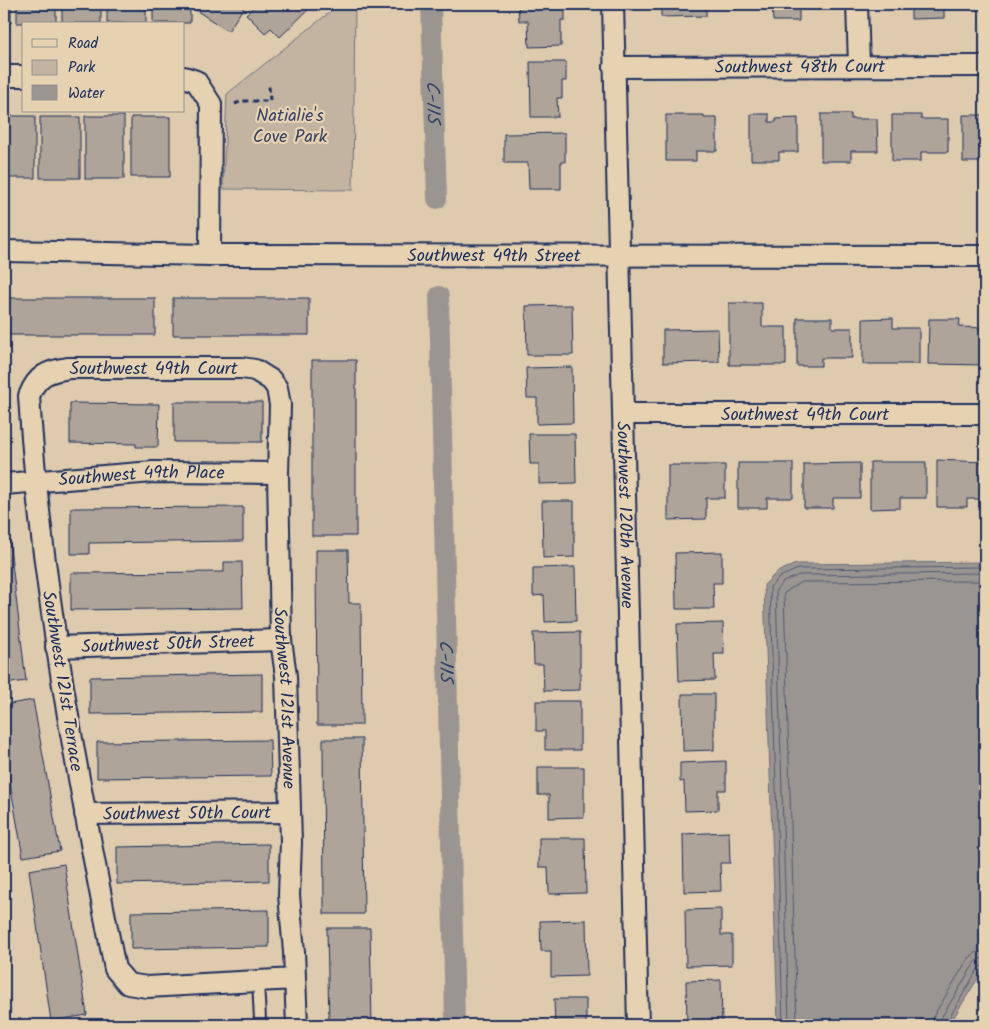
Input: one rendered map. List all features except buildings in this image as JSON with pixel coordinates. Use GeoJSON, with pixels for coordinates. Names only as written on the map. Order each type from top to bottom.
{"type":"FeatureCollection","features":[{"type":"Feature","properties":{"kind":"street","name":"Southwest 120th Avenue"},"geometry":{"type":"LineString","coordinates":[[613,4],[638,1025]]}},
{"type":"Feature","properties":{"kind":"street"},"geometry":{"type":"LineString","coordinates":[[857,4],[859,65]]}},
{"type":"Feature","properties":{"kind":"street","name":"Southwest 48th Court"},"geometry":{"type":"LineString","coordinates":[[614,67],[985,66]]}},
{"type":"Feature","properties":{"kind":"street"},"geometry":{"type":"LineString","coordinates":[[4,76],[22,76]]}},
{"type":"Feature","properties":{"kind":"street"},"geometry":{"type":"LineString","coordinates":[[185,77],[196,81],[210,104],[210,255]]}},
{"type":"Feature","properties":{"kind":"street","name":"Southwest 49th Street"},"geometry":{"type":"LineString","coordinates":[[4,251],[210,255],[985,256]]}},
{"type":"Feature","properties":{"kind":"street","name":"Southwest 49th Court"},"geometry":{"type":"LineString","coordinates":[[42,375],[53,370],[69,368],[242,368],[265,375]]}},
{"type":"Feature","properties":{"kind":"street","name":"Southwest 121st Terrace"},"geometry":{"type":"LineString","coordinates":[[42,375],[34,384],[29,396],[34,481],[56,647],[85,814],[116,969],[128,984],[147,987],[258,981]]}},
{"type":"Feature","properties":{"kind":"street","name":"Southwest 121st Avenue"},"geometry":{"type":"LineString","coordinates":[[265,375],[277,388],[279,394],[278,473],[281,640],[286,676],[290,812],[289,895],[297,1025]]}},
{"type":"Feature","properties":{"kind":"street","name":"Southwest 49th Court"},"geometry":{"type":"LineString","coordinates":[[624,414],[985,414]]}},
{"type":"Feature","properties":{"kind":"street","name":"Southwest 49th Place"},"geometry":{"type":"LineString","coordinates":[[4,484],[153,472],[278,473]]}},
{"type":"Feature","properties":{"kind":"street","name":"Southwest 50th Street"},"geometry":{"type":"LineString","coordinates":[[56,647],[281,640]]}},
{"type":"Feature","properties":{"kind":"street","name":"Southwest 50th Court"},"geometry":{"type":"LineString","coordinates":[[85,814],[290,812]]}},
{"type":"Feature","properties":{"kind":"street"},"geometry":{"type":"LineString","coordinates":[[258,981],[295,979]]}},
{"type":"Feature","properties":{"kind":"lane"},"geometry":{"type":"LineString","coordinates":[[258,981],[260,1020]]}},
{"type":"Feature","properties":{"kind":"path"},"geometry":{"type":"LineString","coordinates":[[235,104],[242,101],[270,101],[269,86]]}},
{"type":"Feature","properties":{"kind":"green space","name":"Natialie's Cove Park"},"geometry":{"type":"Polygon","coordinates":[[[340,4],[355,4],[353,190],[223,189],[227,94],[340,4]]]}},
{"type":"Feature","properties":{"kind":"water"},"geometry":{"type":"Polygon","coordinates":[[[985,562],[985,967],[949,1025],[778,1025],[764,585],[777,572],[796,564],[985,562]]]}},
{"type":"Feature","properties":{"kind":"water"},"geometry":{"type":"Polygon","coordinates":[[[230,1020],[231,1025],[186,1025],[186,1023],[230,1020]]]}},
{"type":"Feature","properties":{"kind":"waterway","name":"C-11S"},"geometry":{"type":"LineString","coordinates":[[431,4],[437,199]]}},
{"type":"Feature","properties":{"kind":"waterway","name":"C-11S"},"geometry":{"type":"LineString","coordinates":[[439,296],[455,1025]]}}]}
